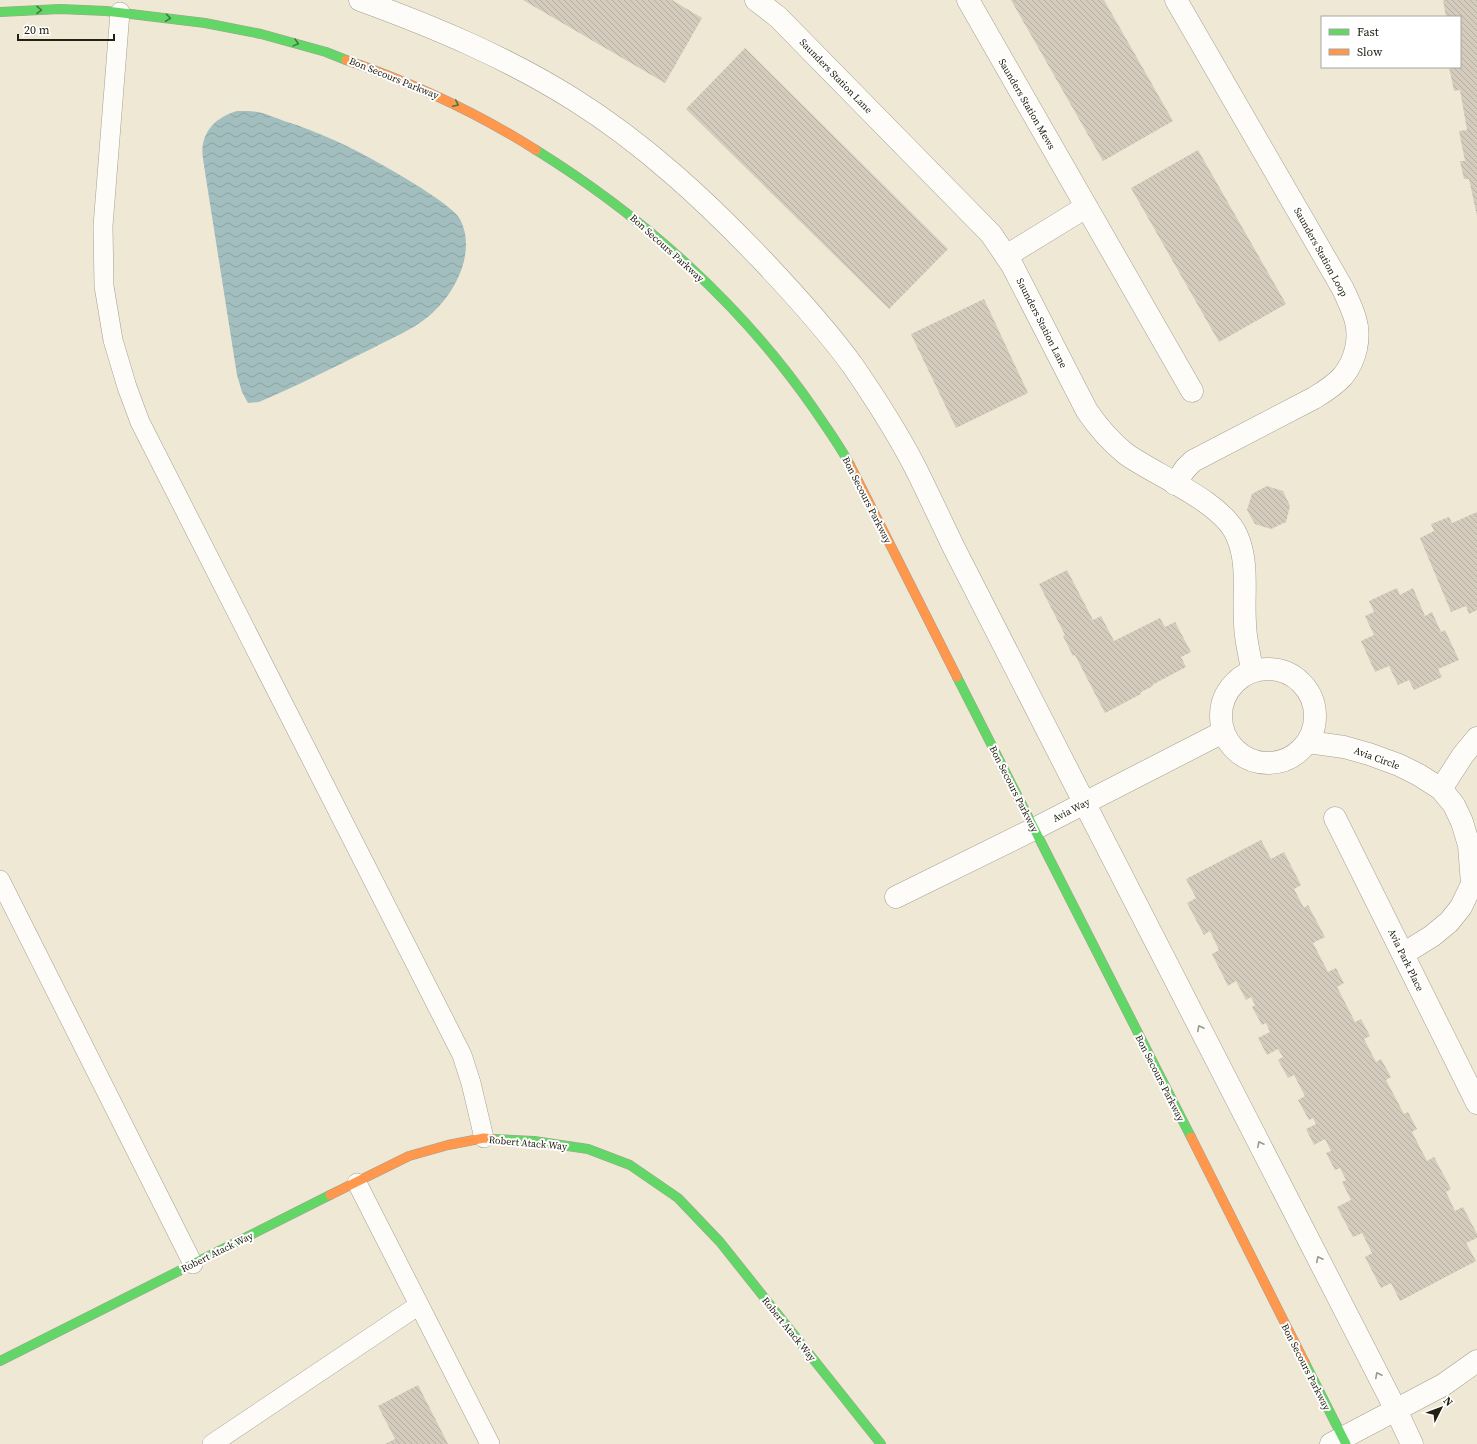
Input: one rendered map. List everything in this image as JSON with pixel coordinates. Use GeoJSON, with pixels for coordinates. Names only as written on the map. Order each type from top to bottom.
{"type":"FeatureCollection","features":[{"type":"Feature","properties":{"kind":"street"},"geometry":{"type":"LineString","coordinates":[[360,0],[413,19],[523,69],[630,136],[727,223],[818,321],[853,367],[881,409],[913,463],[1084,803],[1396,1410],[1412,1444]]}},
{"type":"Feature","properties":{"kind":"street","name":"Saunders Station Lane"},"geometry":{"type":"LineString","coordinates":[[756,0],[778,17],[991,234],[1006,256],[1088,411],[1096,424],[1108,438],[1126,453],[1214,507],[1227,519],[1237,534],[1243,551],[1245,578],[1245,625],[1252,671]]}},
{"type":"Feature","properties":{"kind":"street","name":"Saunders Station Mews"},"geometry":{"type":"LineString","coordinates":[[968,0],[1192,391]]}},
{"type":"Feature","properties":{"kind":"street","name":"Saunders Station Loop"},"geometry":{"type":"LineString","coordinates":[[1175,484],[1185,469],[1193,461],[1314,398],[1331,386],[1343,376],[1353,359],[1358,339],[1356,318],[1343,289],[1176,0]]}},
{"type":"Feature","properties":{"kind":"street","name":"Bon Secours Parkway"},"geometry":{"type":"LineString","coordinates":[[0,12],[120,6],[258,33],[312,48],[383,72],[424,89],[465,108],[558,163],[647,227],[700,276],[764,343],[815,409],[847,459],[1034,829],[1340,1442]]}},
{"type":"Feature","properties":{"kind":"street"},"geometry":{"type":"LineString","coordinates":[[1006,256],[1086,207]]}},
{"type":"Feature","properties":{"kind":"street"},"geometry":{"type":"LineString","coordinates":[[1267,668],[1281,670],[1294,677],[1305,687],[1312,699],[1315,714],[1314,729],[1308,742],[1298,753],[1284,760],[1270,763],[1255,762],[1241,756],[1230,745],[1223,732],[1220,720],[1221,707],[1225,695],[1232,684],[1252,671],[1267,668]]}},
{"type":"Feature","properties":{"kind":"street","name":"Avia Way"},"geometry":{"type":"LineString","coordinates":[[896,897],[1034,829],[1223,732]]}},
{"type":"Feature","properties":{"kind":"street"},"geometry":{"type":"LineString","coordinates":[[1441,789],[1463,755],[1477,738]]}},
{"type":"Feature","properties":{"kind":"street","name":"Avia Circle"},"geometry":{"type":"LineString","coordinates":[[1308,742],[1344,747],[1399,765],[1441,789],[1470,822],[1469,845],[1474,888],[1449,922],[1432,936],[1403,954]]}},
{"type":"Feature","properties":{"kind":"street","name":"Avia Park Place"},"geometry":{"type":"LineString","coordinates":[[1335,818],[1477,1103]]}},
{"type":"Feature","properties":{"kind":"street","name":"Robert Atack Way"},"geometry":{"type":"LineString","coordinates":[[0,1361],[409,1156],[448,1145],[484,1138],[534,1141],[588,1149],[630,1165],[678,1198],[720,1242],[881,1444]]}},
{"type":"Feature","properties":{"kind":"street"},"geometry":{"type":"LineString","coordinates":[[1340,1442],[1443,1385],[1477,1361]]}},
{"type":"Feature","properties":{"kind":"lane"},"geometry":{"type":"LineString","coordinates":[[120,6],[103,233],[104,286],[113,340],[126,387],[140,422],[462,1055],[472,1083],[484,1138]]}},
{"type":"Feature","properties":{"kind":"lane"},"geometry":{"type":"LineString","coordinates":[[0,880],[193,1264]]}},
{"type":"Feature","properties":{"kind":"lane"},"geometry":{"type":"LineString","coordinates":[[357,1182],[490,1444]]}},
{"type":"Feature","properties":{"kind":"lane"},"geometry":{"type":"LineString","coordinates":[[212,1444],[419,1305]]}},
{"type":"Feature","properties":{"kind":"water"},"geometry":{"type":"Polygon","coordinates":[[[237,111],[253,111],[261,113],[323,135],[349,147],[393,171],[437,199],[455,213],[460,219],[465,232],[466,245],[465,258],[461,272],[455,284],[447,296],[429,316],[393,338],[301,383],[259,402],[248,403],[242,392],[237,375],[202,150],[205,137],[211,127],[220,119],[237,111]]]}},
{"type":"Feature","properties":{"kind":"building"},"geometry":{"type":"Polygon","coordinates":[[[523,0],[672,0],[702,18],[665,83],[523,0]]]}},
{"type":"Feature","properties":{"kind":"building"},"geometry":{"type":"Polygon","coordinates":[[[1011,0],[1104,0],[1173,121],[1103,161],[1011,0]]]}},
{"type":"Feature","properties":{"kind":"building"},"geometry":{"type":"Polygon","coordinates":[[[1443,0],[1477,0],[1477,216],[1469,179],[1464,179],[1460,161],[1465,161],[1459,131],[1467,130],[1460,90],[1454,91],[1449,68],[1461,68],[1461,16],[1446,16],[1443,0]]]}},
{"type":"Feature","properties":{"kind":"building"},"geometry":{"type":"Polygon","coordinates":[[[745,48],[948,249],[889,309],[686,109],[745,48]]]}},
{"type":"Feature","properties":{"kind":"building"},"geometry":{"type":"Polygon","coordinates":[[[1198,150],[1286,304],[1219,342],[1131,188],[1198,150]]]}},
{"type":"Feature","properties":{"kind":"building"},"geometry":{"type":"Polygon","coordinates":[[[984,299],[1028,393],[956,428],[911,334],[984,299]]]}},
{"type":"Feature","properties":{"kind":"building"},"geometry":{"type":"Polygon","coordinates":[[[1267,486],[1283,491],[1290,506],[1286,522],[1271,529],[1255,524],[1247,510],[1252,494],[1267,486]]]}},
{"type":"Feature","properties":{"kind":"building"},"geometry":{"type":"Polygon","coordinates":[[[1477,512],[1477,610],[1469,614],[1466,606],[1451,612],[1420,538],[1434,531],[1431,524],[1449,517],[1452,523],[1477,512]]]}},
{"type":"Feature","properties":{"kind":"building"},"geometry":{"type":"Polygon","coordinates":[[[1067,570],[1093,620],[1101,616],[1114,641],[1160,618],[1165,627],[1175,622],[1191,652],[1181,657],[1186,667],[1152,685],[1153,686],[1141,692],[1141,694],[1105,713],[1075,655],[1073,656],[1063,636],[1065,635],[1039,584],[1067,570]]]}},
{"type":"Feature","properties":{"kind":"building"},"geometry":{"type":"Polygon","coordinates":[[[1397,588],[1400,595],[1413,588],[1425,616],[1432,612],[1441,632],[1445,630],[1459,660],[1438,669],[1442,677],[1414,690],[1409,680],[1398,685],[1389,666],[1375,672],[1361,641],[1374,635],[1365,616],[1374,612],[1369,601],[1397,588]]]}},
{"type":"Feature","properties":{"kind":"building"},"geometry":{"type":"Polygon","coordinates":[[[1261,840],[1271,859],[1284,852],[1301,885],[1294,889],[1304,908],[1308,905],[1325,937],[1313,943],[1328,972],[1336,968],[1344,983],[1337,987],[1355,1022],[1361,1019],[1370,1036],[1364,1039],[1376,1062],[1381,1059],[1391,1077],[1386,1080],[1404,1114],[1408,1112],[1417,1129],[1412,1132],[1427,1161],[1434,1157],[1451,1189],[1446,1192],[1455,1211],[1463,1207],[1477,1234],[1477,1238],[1466,1243],[1476,1261],[1400,1301],[1391,1283],[1381,1288],[1365,1257],[1372,1253],[1362,1233],[1353,1237],[1337,1207],[1351,1200],[1342,1182],[1346,1180],[1340,1168],[1335,1170],[1326,1153],[1331,1151],[1325,1139],[1314,1145],[1306,1129],[1316,1124],[1313,1118],[1309,1120],[1298,1100],[1305,1096],[1294,1075],[1288,1078],[1278,1060],[1283,1057],[1278,1049],[1267,1055],[1258,1038],[1270,1032],[1266,1023],[1262,1025],[1252,1007],[1255,1005],[1251,997],[1246,1000],[1236,981],[1228,986],[1212,954],[1219,950],[1210,931],[1204,935],[1187,903],[1196,898],[1186,879],[1261,840]]]}},
{"type":"Feature","properties":{"kind":"building"},"geometry":{"type":"Polygon","coordinates":[[[418,1385],[448,1444],[385,1444],[395,1439],[378,1406],[418,1385]]]}},
{"type":"Feature","properties":{"kind":"traffic: fast"},"geometry":{"type":"LineString","coordinates":[[0,12],[60,9],[106,11],[205,23],[261,34],[326,52],[346,60]]}},
{"type":"Feature","properties":{"kind":"traffic: fast"},"geometry":{"type":"LineString","coordinates":[[536,150],[615,204],[652,234],[723,299],[786,371],[814,409],[850,465]]}},
{"type":"Feature","properties":{"kind":"traffic: fast"},"geometry":{"type":"LineString","coordinates":[[957,677],[1191,1137]]}},
{"type":"Feature","properties":{"kind":"traffic: fast"},"geometry":{"type":"LineString","coordinates":[[493,1139],[534,1141],[588,1149],[630,1165],[678,1198],[720,1242],[881,1444]]}},
{"type":"Feature","properties":{"kind":"traffic: fast"},"geometry":{"type":"LineString","coordinates":[[0,1361],[330,1195]]}},
{"type":"Feature","properties":{"kind":"traffic: fast"},"geometry":{"type":"LineString","coordinates":[[1305,1363],[1346,1444]]}},
{"type":"Feature","properties":{"kind":"traffic: slow"},"geometry":{"type":"LineString","coordinates":[[346,60],[396,78],[444,99],[490,123],[536,150]]}},
{"type":"Feature","properties":{"kind":"traffic: slow"},"geometry":{"type":"LineString","coordinates":[[850,465],[957,677]]}},
{"type":"Feature","properties":{"kind":"traffic: slow"},"geometry":{"type":"LineString","coordinates":[[1191,1137],[1305,1363]]}},
{"type":"Feature","properties":{"kind":"traffic: slow"},"geometry":{"type":"LineString","coordinates":[[330,1195],[409,1156],[448,1145],[484,1138],[493,1139]]}}]}
